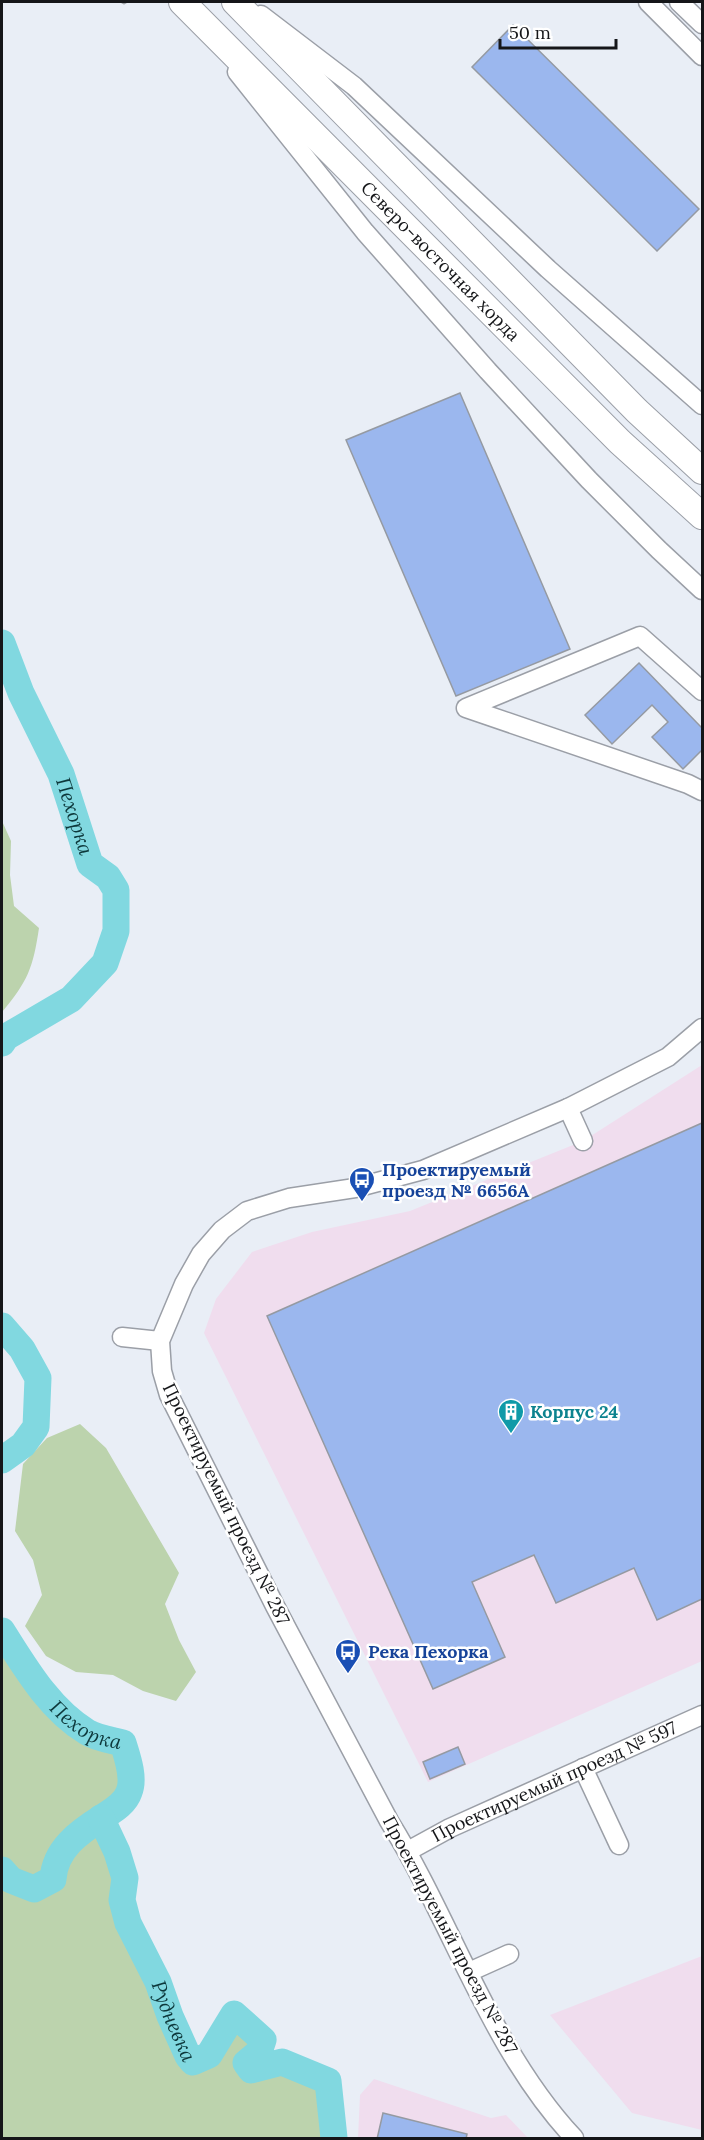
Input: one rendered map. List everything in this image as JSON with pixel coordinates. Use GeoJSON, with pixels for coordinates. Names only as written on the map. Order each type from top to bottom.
{"type":"FeatureCollection","features":[{"type":"Feature","properties":{"kind":"highway","name":"Северо-восточная хорда"},"geometry":{"type":"LineString","coordinates":[[182,2],[620,442],[702,516]]}},
{"type":"Feature","properties":{"kind":"highway","name":"Северо-восточная хорда"},"geometry":{"type":"LineString","coordinates":[[235,2],[636,411],[702,471]]}},
{"type":"Feature","properties":{"kind":"street"},"geometry":{"type":"LineString","coordinates":[[182,2],[365,232],[480,363],[589,480],[702,590]]}},
{"type":"Feature","properties":{"kind":"street"},"geometry":{"type":"LineString","coordinates":[[244,2],[354,86],[548,269],[702,405]]}},
{"type":"Feature","properties":{"kind":"street"},"geometry":{"type":"LineString","coordinates":[[648,2],[702,56]]}},
{"type":"Feature","properties":{"kind":"street"},"geometry":{"type":"LineString","coordinates":[[679,2],[702,24]]}},
{"type":"Feature","properties":{"kind":"street"},"geometry":{"type":"LineString","coordinates":[[702,691],[640,636],[466,708],[688,784],[702,791]]}},
{"type":"Feature","properties":{"kind":"street","name":"Проектируемый проезд № 287"},"geometry":{"type":"LineString","coordinates":[[574,2139],[553,2116],[499,2031],[408,1851],[389,1821],[285,1625],[169,1395],[162,1371],[160,1341],[184,1284],[201,1254],[222,1230],[247,1212],[289,1198],[355,1188],[423,1170],[568,1108],[668,1057],[702,1028]]}},
{"type":"Feature","properties":{"kind":"street"},"geometry":{"type":"LineString","coordinates":[[568,1108],[584,1141]]}},
{"type":"Feature","properties":{"kind":"street"},"geometry":{"type":"LineString","coordinates":[[123,1337],[160,1341]]}},
{"type":"Feature","properties":{"kind":"street","name":"Проектируемый проезд № 597"},"geometry":{"type":"LineString","coordinates":[[408,1851],[450,1828],[702,1715]]}},
{"type":"Feature","properties":{"kind":"street"},"geometry":{"type":"LineString","coordinates":[[583,1768],[619,1845]]}},
{"type":"Feature","properties":{"kind":"street"},"geometry":{"type":"LineString","coordinates":[[469,1972],[509,1954]]}},
{"type":"Feature","properties":{"kind":"shaded area","name":"Корпус 24"},"geometry":{"type":"Polygon","coordinates":[[[702,1065],[702,1661],[428,1782],[204,1333],[216,1299],[252,1252],[312,1232],[410,1211],[583,1141],[702,1065]]]}},
{"type":"Feature","properties":{"kind":"shaded area"},"geometry":{"type":"Polygon","coordinates":[[[702,1956],[702,2130],[632,2113],[550,2015],[702,1956]]]}},
{"type":"Feature","properties":{"kind":"shaded area"},"geometry":{"type":"Polygon","coordinates":[[[374,2079],[491,2118],[506,2115],[528,2138],[358,2138],[360,2095],[374,2079]]]}},
{"type":"Feature","properties":{"kind":"green space"},"geometry":{"type":"Polygon","coordinates":[[[2,821],[11,841],[10,875],[14,906],[39,928],[32,964],[24,982],[2,1012],[2,821]]]}},
{"type":"Feature","properties":{"kind":"green space"},"geometry":{"type":"Polygon","coordinates":[[[80,1424],[106,1448],[179,1573],[165,1604],[179,1640],[196,1672],[176,1701],[143,1691],[113,1675],[76,1672],[46,1656],[25,1626],[42,1595],[33,1560],[15,1531],[23,1464],[47,1438],[80,1424]]]}},
{"type":"Feature","properties":{"kind":"green space"},"geometry":{"type":"Polygon","coordinates":[[[2,1631],[39,1686],[61,1712],[91,1734],[123,1743],[130,1769],[128,1793],[114,1811],[101,1819],[117,1852],[125,1878],[122,1900],[128,1923],[158,1982],[188,2056],[193,2062],[209,2054],[234,2014],[263,2040],[259,2052],[247,2063],[251,2070],[282,2062],[328,2081],[334,2138],[2,2138],[2,1631]]]}},
{"type":"Feature","properties":{"kind":"building"},"geometry":{"type":"Polygon","coordinates":[[[513,25],[699,209],[657,251],[472,67],[513,25]]]}},
{"type":"Feature","properties":{"kind":"building"},"geometry":{"type":"Polygon","coordinates":[[[460,393],[570,649],[456,696],[346,440],[460,393]]]}},
{"type":"Feature","properties":{"kind":"building"},"geometry":{"type":"Polygon","coordinates":[[[639,663],[702,728],[702,750],[683,769],[652,737],[668,722],[652,705],[612,744],[585,715],[639,663]]]}},
{"type":"Feature","properties":{"kind":"building","name":"Корпус 24"},"geometry":{"type":"Polygon","coordinates":[[[702,1123],[702,1599],[657,1620],[634,1568],[556,1603],[534,1555],[472,1582],[505,1657],[433,1689],[267,1316],[702,1123]]]}},
{"type":"Feature","properties":{"kind":"building"},"geometry":{"type":"Polygon","coordinates":[[[458,1747],[465,1764],[430,1779],[423,1762],[458,1747]]]}},
{"type":"Feature","properties":{"kind":"building"},"geometry":{"type":"Polygon","coordinates":[[[383,2113],[467,2134],[466,2139],[377,2139],[383,2113]]]}},
{"type":"Feature","properties":{"kind":"waterway","name":"Пехорка"},"geometry":{"type":"LineString","coordinates":[[2,643],[21,693],[61,774],[90,864],[108,877],[116,890],[116,931],[105,963],[71,999],[6,1037],[2,1043]]}},
{"type":"Feature","properties":{"kind":"waterway","name":"Пехорка"},"geometry":{"type":"LineString","coordinates":[[2,1326],[22,1349],[38,1378],[36,1427],[23,1445],[2,1460]]}},
{"type":"Feature","properties":{"kind":"waterway","name":"Пехорка"},"geometry":{"type":"LineString","coordinates":[[2,1631],[39,1686],[61,1712],[91,1734],[123,1743],[131,1780],[129,1792],[121,1804],[77,1835],[63,1850],[53,1879],[34,1889],[11,1880],[2,1870]]}},
{"type":"Feature","properties":{"kind":"waterway","name":"Рудневка"},"geometry":{"type":"LineString","coordinates":[[101,1818],[117,1852],[125,1878],[122,1900],[128,1923],[158,1982],[188,2056],[193,2062],[209,2055],[234,2014],[263,2040],[259,2052],[246,2063],[251,2070],[282,2062],[328,2081],[334,2138]]}},
{"type":"Feature","properties":{"kind":"place","name":"Проектируемый проезд № 6656А"},"geometry":{"type":"Point","coordinates":[362,1203]}},
{"type":"Feature","properties":{"kind":"place","name":"Корпус 24"},"geometry":{"type":"Point","coordinates":[511,1435]}},
{"type":"Feature","properties":{"kind":"place","name":"Река Пехорка"},"geometry":{"type":"Point","coordinates":[348,1675]}}]}
